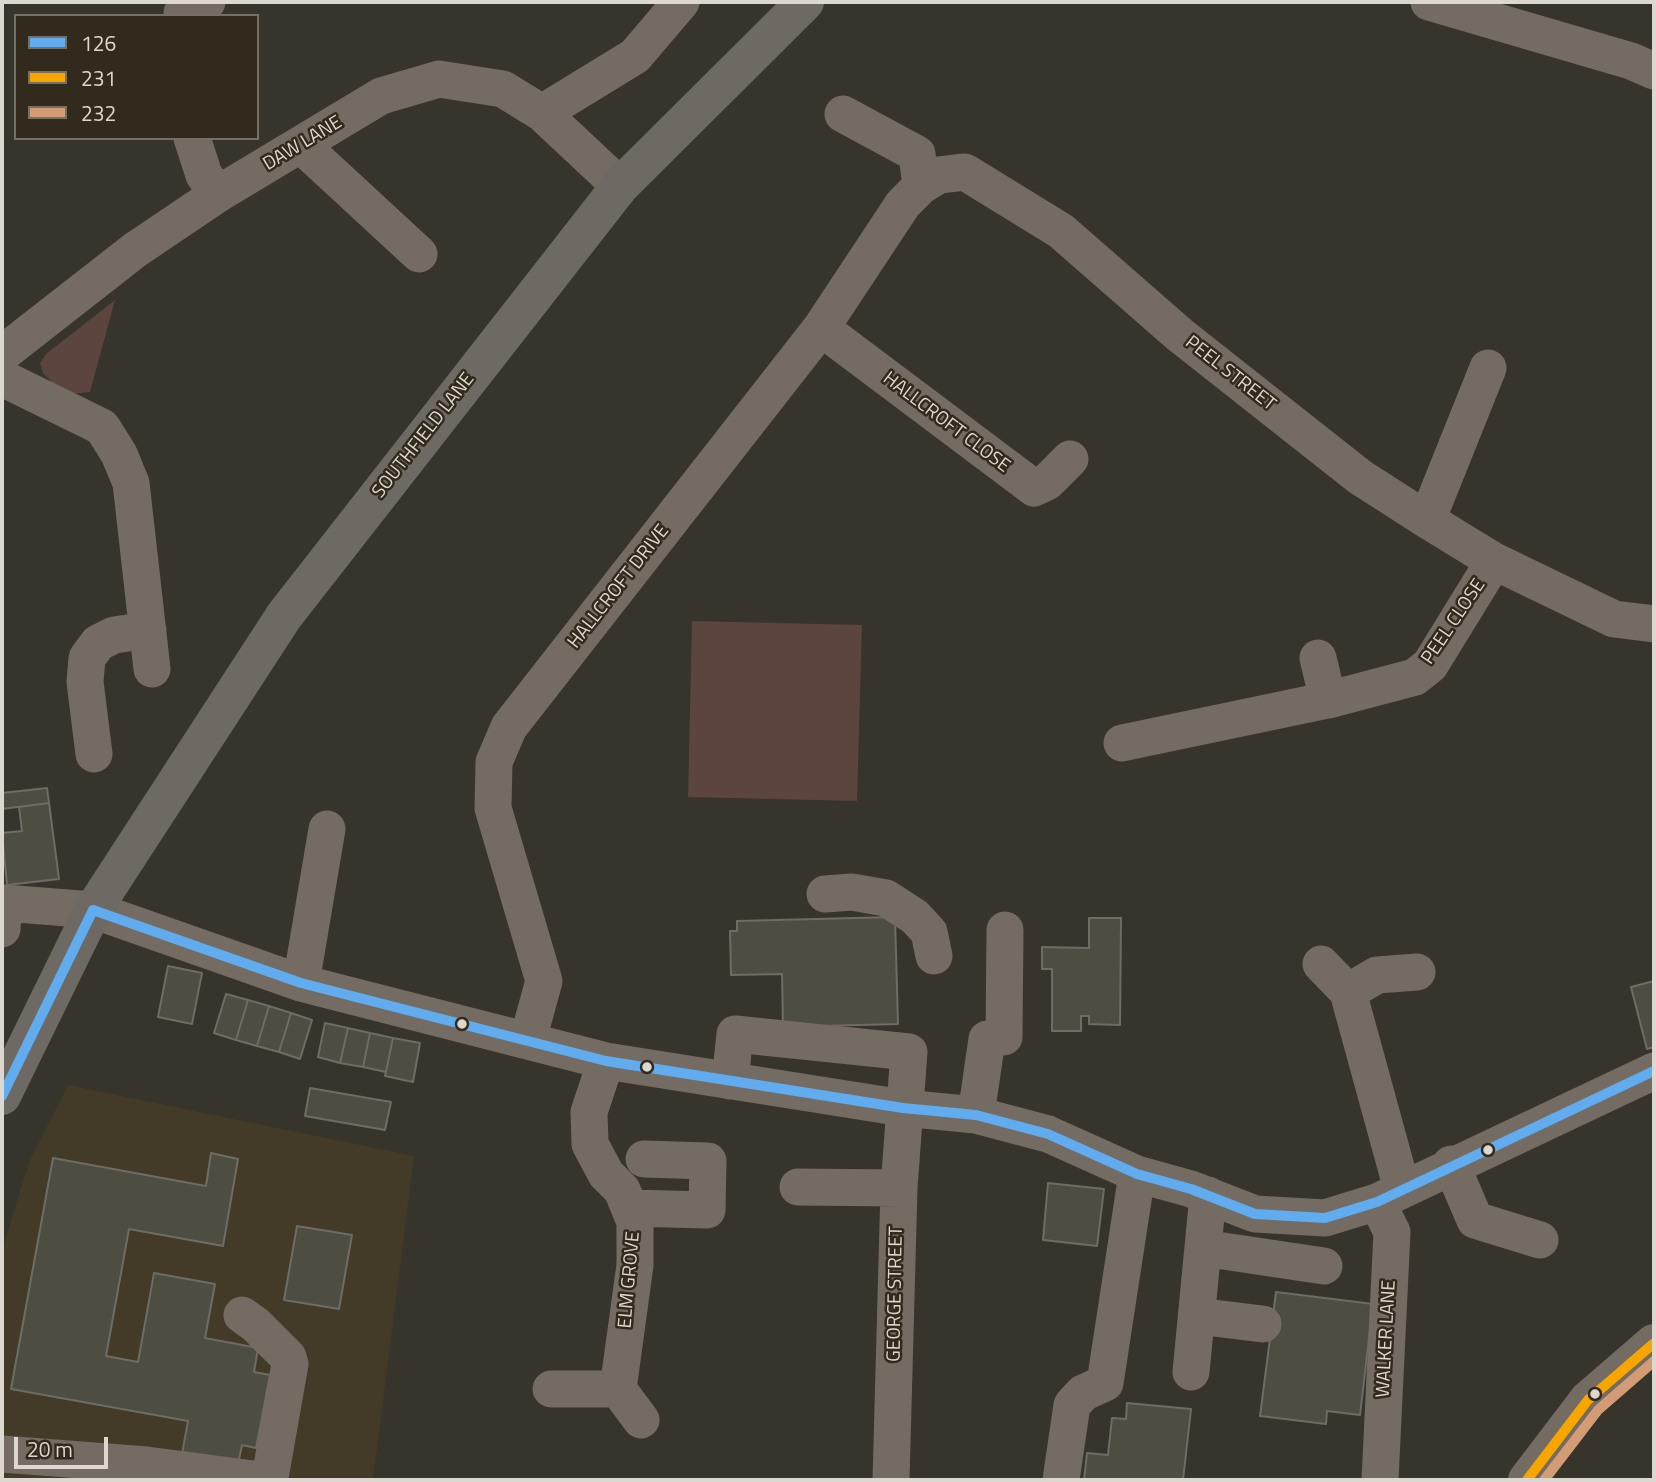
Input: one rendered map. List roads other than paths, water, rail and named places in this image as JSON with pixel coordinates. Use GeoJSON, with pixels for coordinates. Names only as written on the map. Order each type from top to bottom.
{"type":"FeatureCollection","features":[{"type":"Feature","properties":{"kind":"highway","name":"SOUTHFIELD LANE"},"geometry":{"type":"LineString","coordinates":[[2,1096],[93,910],[284,616],[620,186],[805,2]]}},
{"type":"Feature","properties":{"kind":"main road"},"geometry":{"type":"LineString","coordinates":[[1527,1480],[1588,1400],[1654,1343]]}},
{"type":"Feature","properties":{"kind":"street"},"geometry":{"type":"LineString","coordinates":[[542,113],[635,56],[681,2]]}},
{"type":"Feature","properties":{"kind":"street"},"geometry":{"type":"LineString","coordinates":[[1429,2],[1631,61],[1654,71]]}},
{"type":"Feature","properties":{"kind":"street","name":"DAW LANE"},"geometry":{"type":"LineString","coordinates":[[2,354],[135,250],[218,194],[382,96],[439,79],[503,89],[542,113],[620,186]]}},
{"type":"Feature","properties":{"kind":"street"},"geometry":{"type":"LineString","coordinates":[[843,114],[917,154],[921,186]]}},
{"type":"Feature","properties":{"kind":"street"},"geometry":{"type":"LineString","coordinates":[[193,140],[204,175],[218,194]]}},
{"type":"Feature","properties":{"kind":"street"},"geometry":{"type":"LineString","coordinates":[[302,145],[419,254]]}},
{"type":"Feature","properties":{"kind":"street","name":"PEEL STREET"},"geometry":{"type":"LineString","coordinates":[[921,186],[939,175],[965,172],[1061,231],[1180,335],[1360,477],[1494,561],[1614,619],[1654,624]]}},
{"type":"Feature","properties":{"kind":"street","name":"HALLCROFT DRIVE"},"geometry":{"type":"LineString","coordinates":[[528,1039],[544,981],[493,808],[494,762],[509,727],[821,328],[903,204],[921,186]]}},
{"type":"Feature","properties":{"kind":"street","name":"HALLCROFT CLOSE"},"geometry":{"type":"LineString","coordinates":[[821,328],[1034,488],[1047,482],[1070,458]]}},
{"type":"Feature","properties":{"kind":"street"},"geometry":{"type":"LineString","coordinates":[[1427,520],[1488,368]]}},
{"type":"Feature","properties":{"kind":"street"},"geometry":{"type":"LineString","coordinates":[[2,378],[102,427],[119,454],[131,484],[152,669]]}},
{"type":"Feature","properties":{"kind":"street","name":"PEEL CLOSE"},"geometry":{"type":"LineString","coordinates":[[1122,743],[1328,700],[1415,677],[1430,664],[1494,561]]}},
{"type":"Feature","properties":{"kind":"street"},"geometry":{"type":"LineString","coordinates":[[94,754],[85,682],[87,657],[98,643],[114,635],[148,630]]}},
{"type":"Feature","properties":{"kind":"street"},"geometry":{"type":"LineString","coordinates":[[1318,658],[1328,700]]}},
{"type":"Feature","properties":{"kind":"street"},"geometry":{"type":"LineString","coordinates":[[301,983],[327,829]]}},
{"type":"Feature","properties":{"kind":"street"},"geometry":{"type":"LineString","coordinates":[[825,894],[852,892],[886,898],[915,917],[929,932],[934,956]]}},
{"type":"Feature","properties":{"kind":"street"},"geometry":{"type":"LineString","coordinates":[[2,929],[4,902],[93,910],[301,983],[606,1061],[904,1108],[976,1115],[1048,1134],[1136,1174],[1208,1195],[1255,1214],[1325,1218],[1389,1195],[1654,1071]]}},
{"type":"Feature","properties":{"kind":"street"},"geometry":{"type":"LineString","coordinates":[[976,1115],[987,1040],[1004,1037],[1004,930]]}},
{"type":"Feature","properties":{"kind":"street"},"geometry":{"type":"LineString","coordinates":[[1321,964],[1348,992],[1377,975],[1416,972]]}},
{"type":"Feature","properties":{"kind":"street","name":"WALKER LANE"},"geometry":{"type":"LineString","coordinates":[[1348,992],[1389,1195],[1392,1232],[1380,1480]]}},
{"type":"Feature","properties":{"kind":"street","name":"GEORGE STREET"},"geometry":{"type":"LineString","coordinates":[[730,1081],[735,1034],[909,1052],[899,1188],[891,1480]]}},
{"type":"Feature","properties":{"kind":"street","name":"ELM GROVE"},"geometry":{"type":"LineString","coordinates":[[606,1061],[589,1112],[590,1144],[606,1174],[622,1190],[635,1222],[635,1265],[618,1390]]}},
{"type":"Feature","properties":{"kind":"street"},"geometry":{"type":"LineString","coordinates":[[630,1208],[706,1210],[708,1161],[644,1159]]}},
{"type":"Feature","properties":{"kind":"street"},"geometry":{"type":"LineString","coordinates":[[1451,1164],[1475,1220],[1540,1240]]}},
{"type":"Feature","properties":{"kind":"street"},"geometry":{"type":"LineString","coordinates":[[1061,1480],[1072,1405],[1083,1393],[1105,1383],[1136,1174]]}},
{"type":"Feature","properties":{"kind":"street"},"geometry":{"type":"LineString","coordinates":[[797,1187],[899,1188]]}},
{"type":"Feature","properties":{"kind":"street"},"geometry":{"type":"LineString","coordinates":[[1191,1373],[1208,1195]]}},
{"type":"Feature","properties":{"kind":"street"},"geometry":{"type":"LineString","coordinates":[[1203,1248],[1324,1266]]}},
{"type":"Feature","properties":{"kind":"street"},"geometry":{"type":"LineString","coordinates":[[2,1454],[147,1465],[261,1480],[271,1472],[290,1364],[288,1357],[242,1315]]}},
{"type":"Feature","properties":{"kind":"street"},"geometry":{"type":"LineString","coordinates":[[1197,1316],[1263,1324]]}},
{"type":"Feature","properties":{"kind":"street"},"geometry":{"type":"LineString","coordinates":[[551,1389],[618,1390],[641,1420]]}}]}
